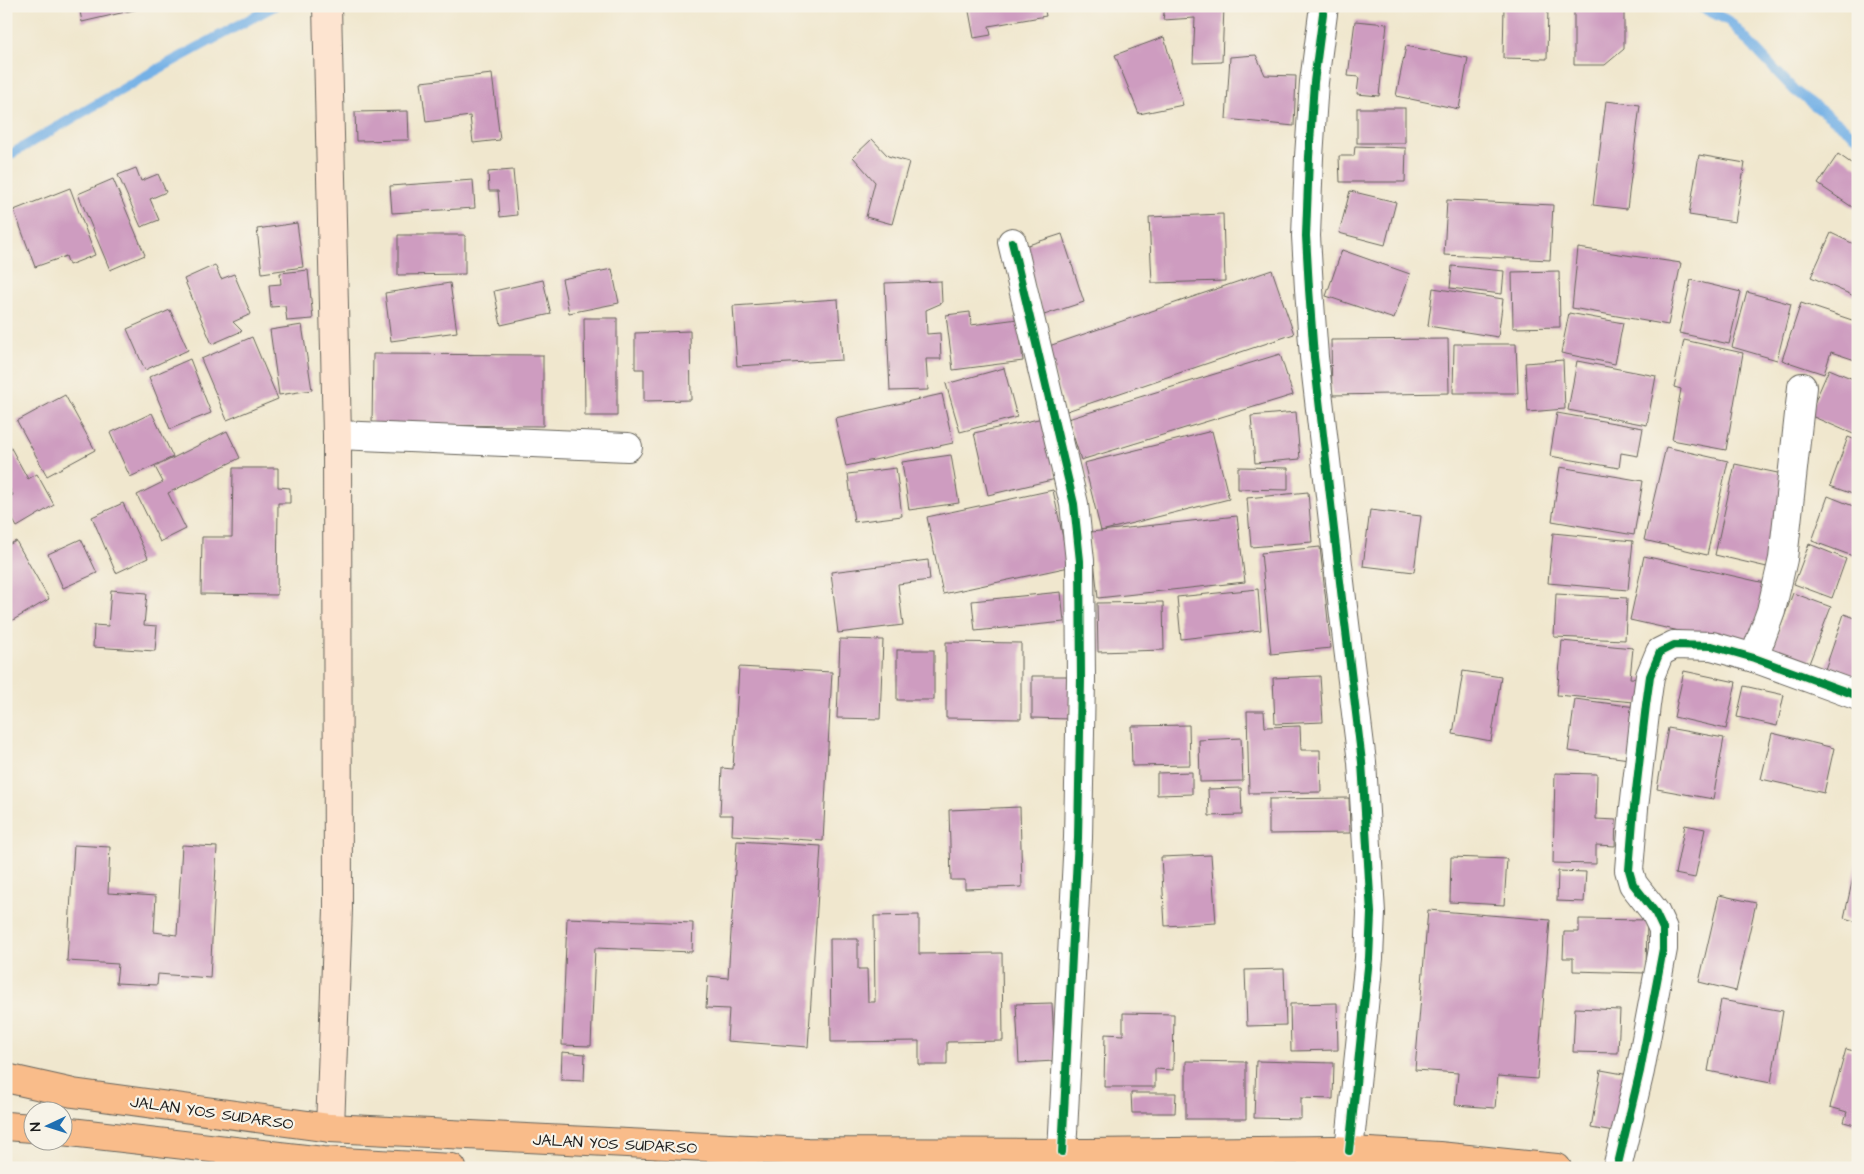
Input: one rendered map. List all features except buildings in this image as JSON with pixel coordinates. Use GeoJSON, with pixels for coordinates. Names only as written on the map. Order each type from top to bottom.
{"type":"FeatureCollection","features":[{"type":"Feature","properties":{"kind":"highway","name":"JALAN YOS SUDARSO"},"geometry":{"type":"LineString","coordinates":[[6,1078],[73,1093],[330,1128],[807,1152],[1349,1151],[1439,1156],[1558,1168]]}},
{"type":"Feature","properties":{"kind":"highway"},"geometry":{"type":"LineString","coordinates":[[71,1102],[73,1093]]}},
{"type":"Feature","properties":{"kind":"highway"},"geometry":{"type":"LineString","coordinates":[[6,1126],[22,1127]]}},
{"type":"Feature","properties":{"kind":"highway"},"geometry":{"type":"LineString","coordinates":[[72,1132],[323,1164],[452,1168]]}},
{"type":"Feature","properties":{"kind":"main road"},"geometry":{"type":"LineString","coordinates":[[327,6],[337,435],[338,910],[330,1128]]}},
{"type":"Feature","properties":{"kind":"street"},"geometry":{"type":"LineString","coordinates":[[1324,6],[1314,82],[1306,236],[1314,357],[1362,762],[1371,913],[1369,958],[1349,1151]]}},
{"type":"Feature","properties":{"kind":"street"},"geometry":{"type":"LineString","coordinates":[[1012,242],[1074,504],[1080,562],[1082,680],[1078,838],[1062,1152]]}},
{"type":"Feature","properties":{"kind":"street"},"geometry":{"type":"LineString","coordinates":[[1754,658],[1771,611],[1783,559],[1802,387]]}},
{"type":"Feature","properties":{"kind":"street"},"geometry":{"type":"LineString","coordinates":[[337,435],[628,447]]}},
{"type":"Feature","properties":{"kind":"street"},"geometry":{"type":"LineString","coordinates":[[1617,1168],[1640,1071],[1663,949],[1663,929],[1655,912],[1633,884],[1629,870],[1634,808],[1650,676],[1660,652],[1674,645],[1712,646],[1754,658],[1858,696]]}},
{"type":"Feature","properties":{"kind":"waterway"},"geometry":{"type":"LineString","coordinates":[[6,157],[140,79],[274,6]]}},
{"type":"Feature","properties":{"kind":"waterway"},"geometry":{"type":"LineString","coordinates":[[1698,6],[1729,21],[1795,91],[1858,138]]}},
{"type":"Feature","properties":{"kind":"cycle path"},"geometry":{"type":"LineString","coordinates":[[1324,6],[1314,82],[1306,236],[1314,357],[1362,762],[1371,913],[1369,958],[1349,1151]]}},
{"type":"Feature","properties":{"kind":"cycle path"},"geometry":{"type":"LineString","coordinates":[[1012,242],[1074,504],[1080,561],[1081,679],[1078,838],[1062,1152]]}},
{"type":"Feature","properties":{"kind":"cycle path"},"geometry":{"type":"LineString","coordinates":[[1617,1168],[1640,1071],[1663,949],[1663,929],[1655,912],[1633,884],[1629,870],[1634,808],[1650,676],[1660,652],[1674,645],[1712,646],[1754,658],[1858,696]]}}]}
